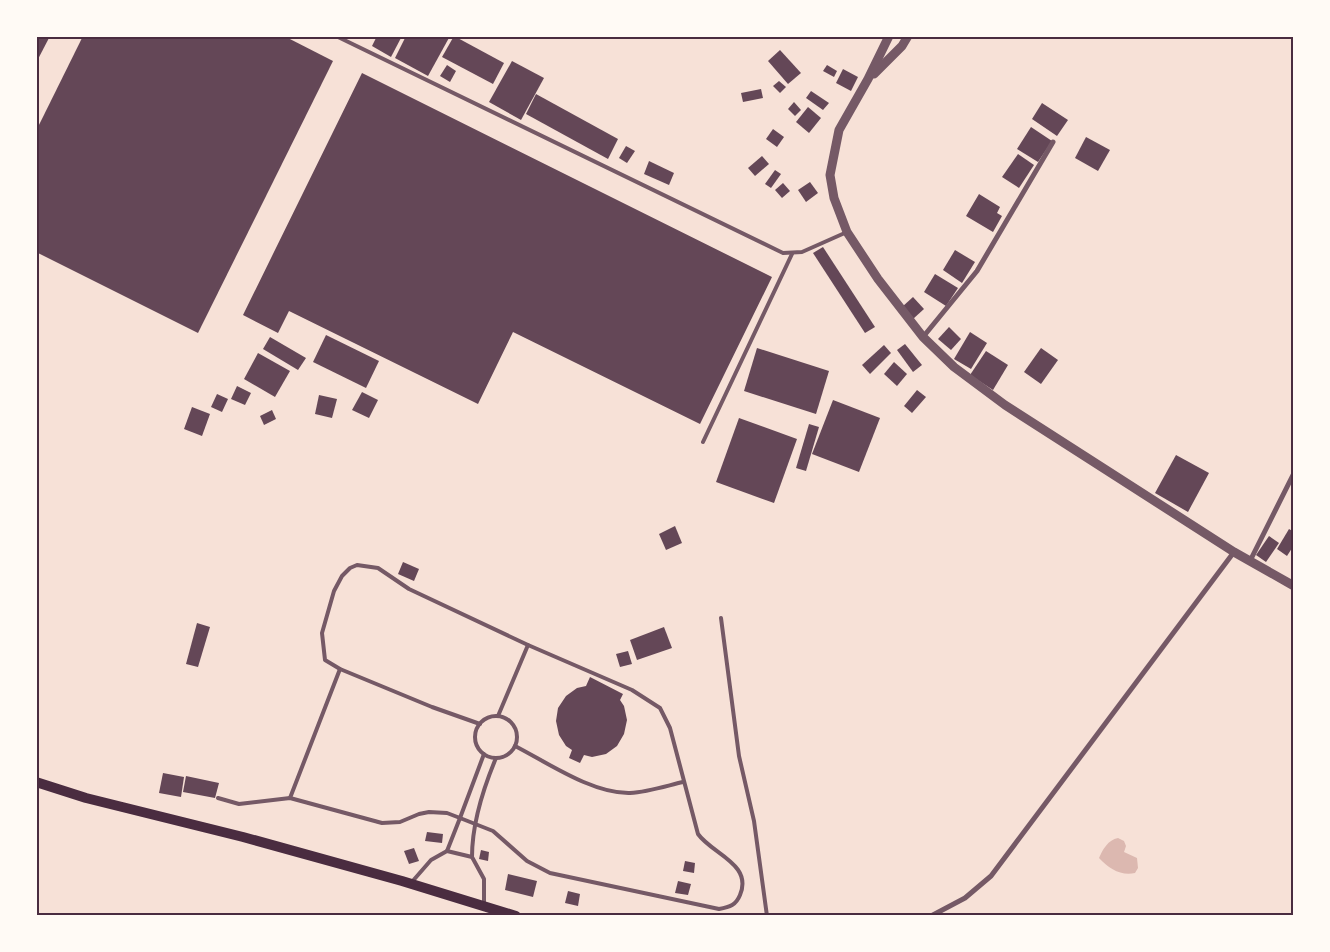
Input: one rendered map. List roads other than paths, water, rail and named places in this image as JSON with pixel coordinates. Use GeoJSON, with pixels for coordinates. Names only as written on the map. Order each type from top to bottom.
{"type":"FeatureCollection","features":[{"type":"Feature","properties":{"kind":"main road"},"geometry":{"type":"LineString","coordinates":[[36,782],[86,798],[243,837],[411,884],[516,916]]}},
{"type":"Feature","properties":{"kind":"street"},"geometry":{"type":"LineString","coordinates":[[889,36],[868,79],[839,130],[832,154],[830,175],[834,198],[847,232],[878,279],[924,337],[954,366],[1005,405],[1234,552],[1294,586]]}},
{"type":"Feature","properties":{"kind":"street"},"geometry":{"type":"LineString","coordinates":[[868,79],[902,46],[908,36]]}},
{"type":"Feature","properties":{"kind":"street"},"geometry":{"type":"LineString","coordinates":[[924,337],[977,271],[1052,142]]}},
{"type":"Feature","properties":{"kind":"street"},"geometry":{"type":"LineString","coordinates":[[1250,561],[1294,472]]}},
{"type":"Feature","properties":{"kind":"street"},"geometry":{"type":"LineString","coordinates":[[931,916],[966,898],[991,876],[1234,552]]}},
{"type":"Feature","properties":{"kind":"lane"},"geometry":{"type":"LineString","coordinates":[[336,36],[774,249],[792,254],[802,252],[847,232]]}},
{"type":"Feature","properties":{"kind":"lane"},"geometry":{"type":"LineString","coordinates":[[703,442],[792,254]]}},
{"type":"Feature","properties":{"kind":"lane"},"geometry":{"type":"LineString","coordinates":[[218,798],[239,804],[290,798],[382,823],[400,822],[418,814],[429,812],[447,813],[493,831],[527,861],[550,873],[719,908],[731,907],[738,900],[743,888],[743,876],[736,866],[702,840],[698,834],[670,728],[660,708],[632,690],[528,645],[409,589],[378,568],[357,565],[350,568],[342,576],[334,591],[322,633],[325,660],[340,669],[480,724]]}},
{"type":"Feature","properties":{"kind":"lane"},"geometry":{"type":"LineString","coordinates":[[721,618],[739,756],[754,821],[767,916]]}},
{"type":"Feature","properties":{"kind":"lane"},"geometry":{"type":"LineString","coordinates":[[498,716],[528,645]]}},
{"type":"Feature","properties":{"kind":"lane"},"geometry":{"type":"LineString","coordinates":[[290,798],[340,669]]}},
{"type":"Feature","properties":{"kind":"lane"},"geometry":{"type":"LineString","coordinates":[[498,716],[514,725],[518,739],[515,746],[503,757],[496,758],[479,750],[475,739],[480,724],[485,720],[498,716]]}},
{"type":"Feature","properties":{"kind":"lane"},"geometry":{"type":"LineString","coordinates":[[515,746],[594,786],[614,792],[631,793],[683,782]]}},
{"type":"Feature","properties":{"kind":"lane"},"geometry":{"type":"LineString","coordinates":[[411,884],[431,860],[447,851],[484,754]]}},
{"type":"Feature","properties":{"kind":"lane"},"geometry":{"type":"LineString","coordinates":[[484,907],[484,880],[472,857],[472,841],[485,784],[496,758]]}},
{"type":"Feature","properties":{"kind":"lane"},"geometry":{"type":"LineString","coordinates":[[447,851],[472,857]]}}]}
